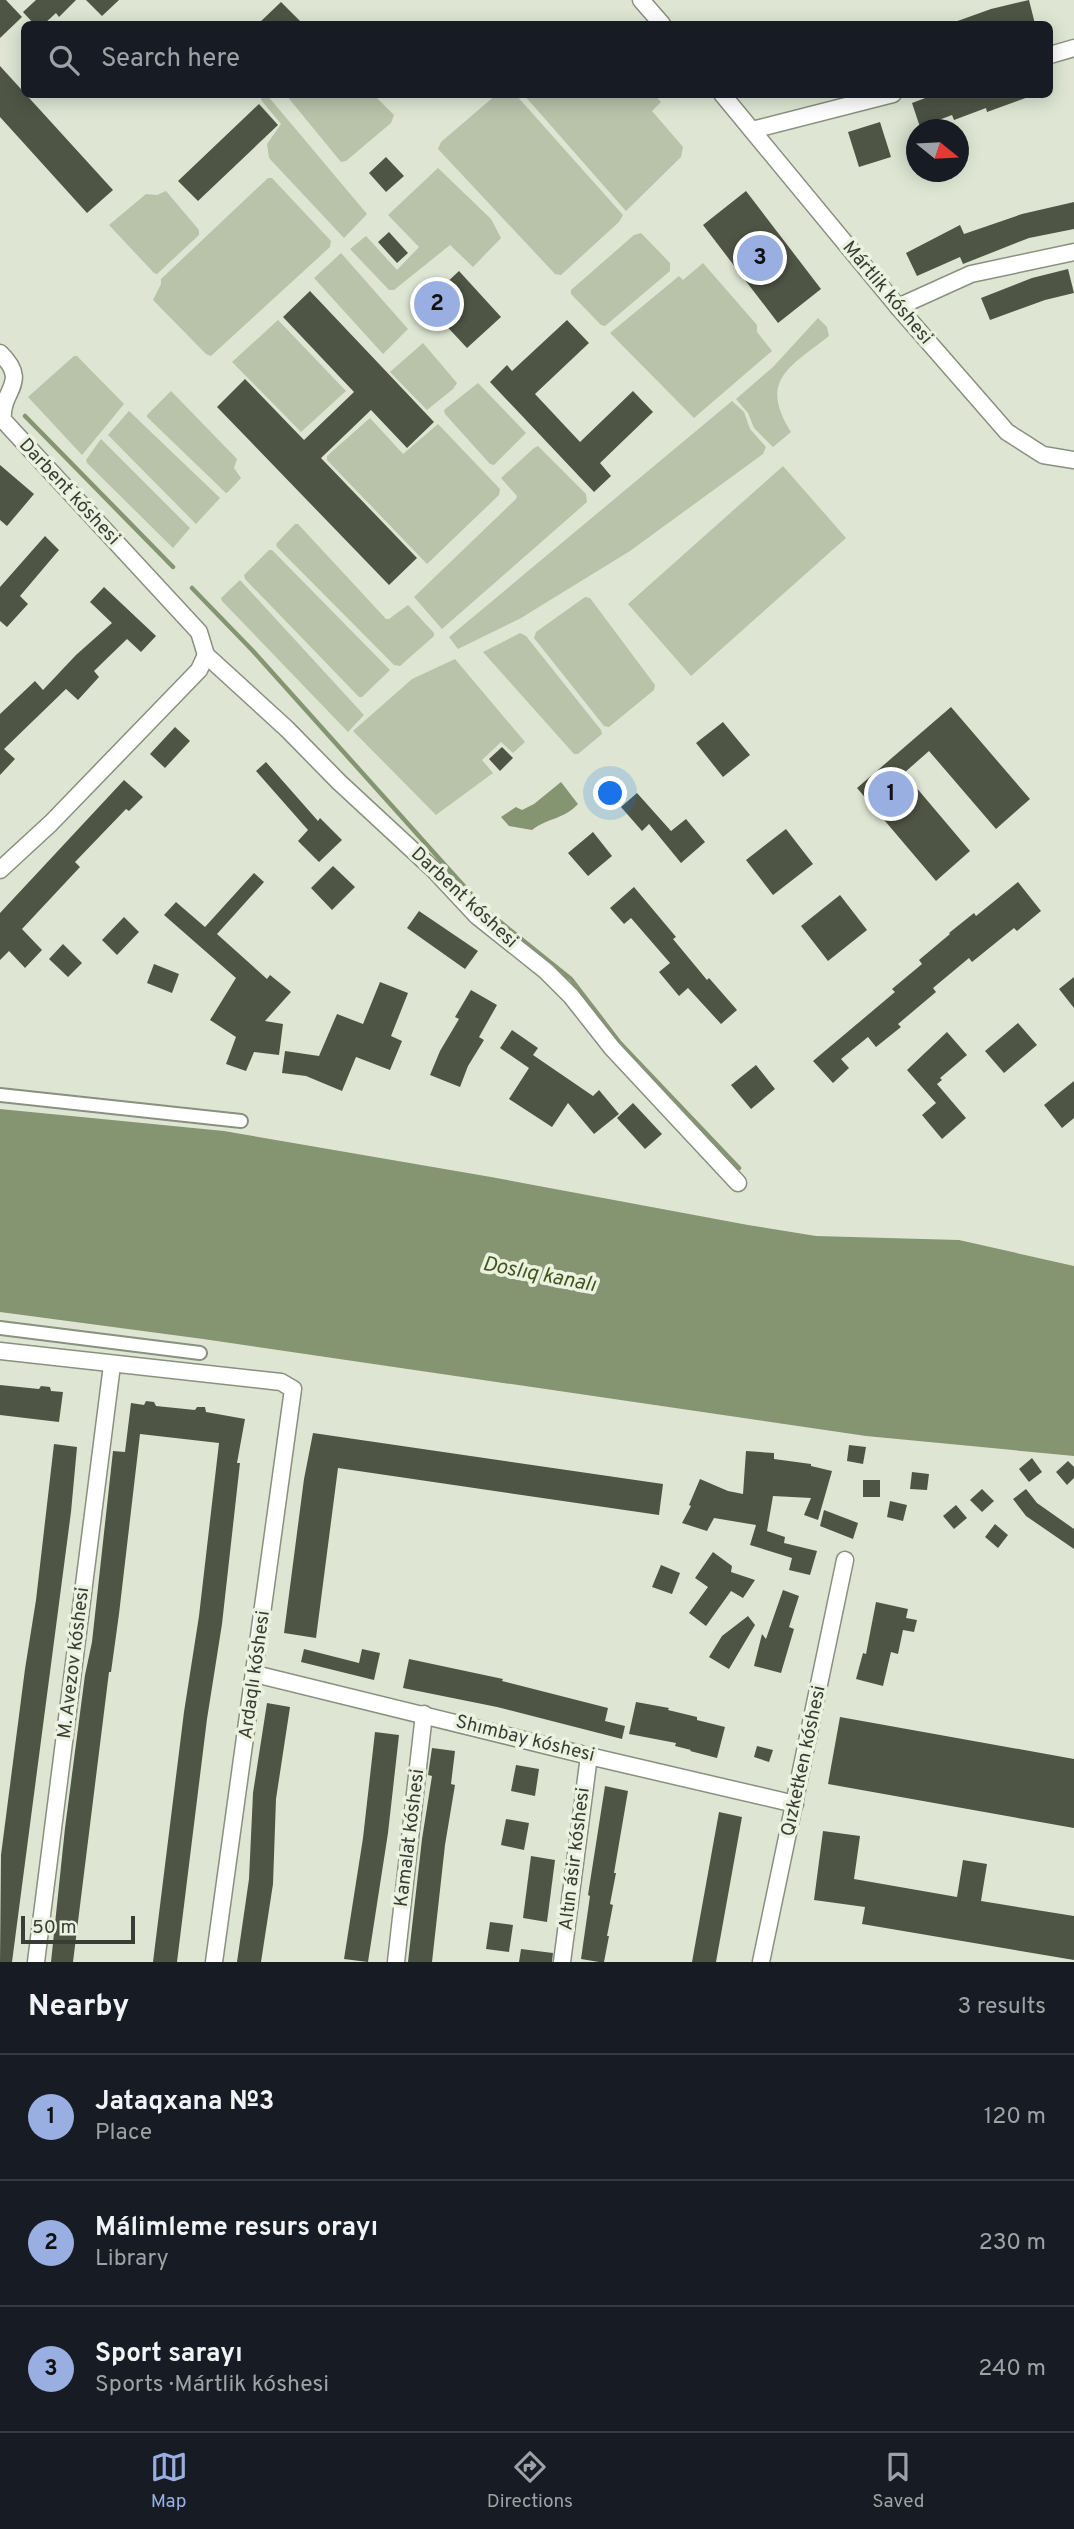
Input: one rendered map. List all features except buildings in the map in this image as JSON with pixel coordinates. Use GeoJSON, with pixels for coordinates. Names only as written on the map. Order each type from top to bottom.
{"type":"FeatureCollection","features":[{"type":"Feature","properties":{"kind":"street"},"geometry":{"type":"LineString","coordinates":[[640,0],[659,21]]}},
{"type":"Feature","properties":{"kind":"street"},"geometry":{"type":"LineString","coordinates":[[1053,54],[1074,48]]}},
{"type":"Feature","properties":{"kind":"street","name":"Mártlik kóshesi"},"geometry":{"type":"LineString","coordinates":[[725,98],[898,307],[1007,432],[1043,455],[1074,460]]}},
{"type":"Feature","properties":{"kind":"street"},"geometry":{"type":"LineString","coordinates":[[752,130],[877,98]]}},
{"type":"Feature","properties":{"kind":"street"},"geometry":{"type":"LineString","coordinates":[[898,307],[971,274],[1074,252]]}},
{"type":"Feature","properties":{"kind":"street","name":"Darbent kóshesi"},"geometry":{"type":"LineString","coordinates":[[0,353],[12,365],[14,379],[2,408],[4,420],[199,632],[206,655],[434,870],[477,916],[546,971],[571,996],[612,1048],[738,1183]]}},
{"type":"Feature","properties":{"kind":"street"},"geometry":{"type":"LineString","coordinates":[[0,870],[51,823],[199,670],[206,655]]}},
{"type":"Feature","properties":{"kind":"street"},"geometry":{"type":"LineString","coordinates":[[0,1095],[241,1121]]}},
{"type":"Feature","properties":{"kind":"street"},"geometry":{"type":"LineString","coordinates":[[0,1328],[200,1353]]}},
{"type":"Feature","properties":{"kind":"street"},"geometry":{"type":"LineString","coordinates":[[0,1351],[113,1365]]}},
{"type":"Feature","properties":{"kind":"street","name":"Ardaqlı kóshesi"},"geometry":{"type":"LineString","coordinates":[[113,1365],[281,1382],[293,1388],[256,1674],[214,1962]]}},
{"type":"Feature","properties":{"kind":"street","name":"M. Avezov kóshesi"},"geometry":{"type":"LineString","coordinates":[[36,1962],[113,1365]]}},
{"type":"Feature","properties":{"kind":"street","name":"Qızketken kóshesi"},"geometry":{"type":"LineString","coordinates":[[761,1962],[845,1560]]}},
{"type":"Feature","properties":{"kind":"street","name":"Shımbay kóshesi"},"geometry":{"type":"LineString","coordinates":[[256,1674],[795,1804]]}},
{"type":"Feature","properties":{"kind":"street","name":"Kamalat kóshesi"},"geometry":{"type":"LineString","coordinates":[[396,1962],[424,1714]]}},
{"type":"Feature","properties":{"kind":"street","name":"Altın ásir kóshesi"},"geometry":{"type":"LineString","coordinates":[[562,1962],[589,1756]]}},
{"type":"Feature","properties":{"kind":"shaded area"},"geometry":{"type":"Polygon","coordinates":[[[270,98],[367,214],[344,238],[269,158],[267,144],[281,124],[261,100],[270,98]]]}},
{"type":"Feature","properties":{"kind":"shaded area"},"geometry":{"type":"Polygon","coordinates":[[[288,98],[377,98],[394,115],[391,123],[346,161],[341,162],[288,98]]]}},
{"type":"Feature","properties":{"kind":"shaded area"},"geometry":{"type":"Polygon","coordinates":[[[492,98],[519,98],[623,215],[619,222],[561,275],[555,274],[438,149],[441,142],[492,98]]]}},
{"type":"Feature","properties":{"kind":"shaded area"},"geometry":{"type":"Polygon","coordinates":[[[527,98],[658,98],[661,102],[652,111],[683,147],[681,157],[626,211],[527,98]]]}},
{"type":"Feature","properties":{"kind":"shaded area"},"geometry":{"type":"Polygon","coordinates":[[[438,168],[491,219],[501,238],[473,267],[450,245],[394,290],[389,290],[350,249],[366,236],[397,270],[419,247],[388,215],[438,168]]]}},
{"type":"Feature","properties":{"kind":"shaded area"},"geometry":{"type":"Polygon","coordinates":[[[268,178],[272,178],[331,241],[330,247],[211,356],[153,300],[161,279],[268,178]]]}},
{"type":"Feature","properties":{"kind":"shaded area"},"geometry":{"type":"Polygon","coordinates":[[[166,191],[199,230],[199,235],[157,274],[109,225],[146,194],[157,195],[166,191]]]}},
{"type":"Feature","properties":{"kind":"shaded area"},"geometry":{"type":"Polygon","coordinates":[[[641,233],[670,263],[670,271],[605,326],[601,325],[571,294],[571,290],[634,235],[641,233]]]}},
{"type":"Feature","properties":{"kind":"shaded area"},"geometry":{"type":"Polygon","coordinates":[[[341,253],[408,329],[383,354],[314,278],[341,253]]]}},
{"type":"Feature","properties":{"kind":"shaded area"},"geometry":{"type":"Polygon","coordinates":[[[703,263],[757,325],[757,332],[772,351],[694,418],[610,333],[679,276],[683,280],[703,263]]]}},
{"type":"Feature","properties":{"kind":"shaded area"},"geometry":{"type":"Polygon","coordinates":[[[818,318],[827,327],[829,336],[791,366],[783,376],[778,387],[778,399],[791,432],[773,447],[754,428],[748,413],[736,399],[773,367],[818,318]]]}},
{"type":"Feature","properties":{"kind":"shaded area"},"geometry":{"type":"Polygon","coordinates":[[[278,320],[346,391],[301,432],[232,362],[278,320]]]}},
{"type":"Feature","properties":{"kind":"shaded area"},"geometry":{"type":"Polygon","coordinates":[[[423,343],[457,383],[427,410],[390,372],[423,343]]]}},
{"type":"Feature","properties":{"kind":"shaded area"},"geometry":{"type":"Polygon","coordinates":[[[74,356],[124,404],[82,455],[28,397],[74,356]]]}},
{"type":"Feature","properties":{"kind":"shaded area"},"geometry":{"type":"Polygon","coordinates":[[[478,383],[526,433],[494,465],[490,464],[444,410],[478,383]]]}},
{"type":"Feature","properties":{"kind":"shaded area"},"geometry":{"type":"Polygon","coordinates":[[[171,391],[237,459],[234,468],[241,478],[228,492],[147,417],[171,391]]]}},
{"type":"Feature","properties":{"kind":"shaded area"},"geometry":{"type":"Polygon","coordinates":[[[732,401],[744,412],[750,429],[766,447],[763,454],[630,551],[521,618],[458,649],[449,637],[732,401]]]}},
{"type":"Feature","properties":{"kind":"shaded area"},"geometry":{"type":"Polygon","coordinates":[[[129,411],[220,498],[196,524],[108,435],[129,411]]]}},
{"type":"Feature","properties":{"kind":"shaded area"},"geometry":{"type":"Polygon","coordinates":[[[370,418],[403,454],[438,424],[500,489],[499,495],[427,564],[327,460],[327,456],[370,418]]]}},
{"type":"Feature","properties":{"kind":"shaded area"},"geometry":{"type":"Polygon","coordinates":[[[101,439],[190,528],[173,548],[87,463],[86,460],[101,439]]]}},
{"type":"Feature","properties":{"kind":"shaded area"},"geometry":{"type":"Polygon","coordinates":[[[538,446],[586,494],[587,502],[442,629],[414,597],[516,499],[517,496],[501,478],[538,446]]]}},
{"type":"Feature","properties":{"kind":"shaded area"},"geometry":{"type":"Polygon","coordinates":[[[783,466],[846,538],[691,676],[628,604],[783,466]]]}},
{"type":"Feature","properties":{"kind":"shaded area"},"geometry":{"type":"Polygon","coordinates":[[[298,524],[386,619],[408,605],[434,636],[400,666],[394,665],[277,547],[276,544],[298,524]]]}},
{"type":"Feature","properties":{"kind":"shaded area"},"geometry":{"type":"Polygon","coordinates":[[[272,550],[390,670],[362,697],[359,697],[245,579],[244,575],[272,550]]]}},
{"type":"Feature","properties":{"kind":"shaded area"},"geometry":{"type":"Polygon","coordinates":[[[240,580],[364,715],[348,732],[222,601],[221,598],[240,580]]]}},
{"type":"Feature","properties":{"kind":"shaded area"},"geometry":{"type":"Polygon","coordinates":[[[585,597],[590,598],[655,685],[654,690],[609,727],[604,726],[534,638],[536,632],[585,597]]]}},
{"type":"Feature","properties":{"kind":"shaded area"},"geometry":{"type":"Polygon","coordinates":[[[520,633],[526,636],[601,730],[602,734],[578,754],[574,754],[483,652],[520,633]]]}},
{"type":"Feature","properties":{"kind":"shaded area"},"geometry":{"type":"Polygon","coordinates":[[[455,659],[525,742],[513,753],[501,742],[482,760],[493,773],[436,815],[353,731],[412,679],[455,659]]]}},
{"type":"Feature","properties":{"kind":"water"},"geometry":{"type":"Polygon","coordinates":[[[561,782],[578,804],[567,813],[532,830],[509,826],[501,817],[516,807],[522,810],[534,804],[561,782]]]}},
{"type":"Feature","properties":{"kind":"water","name":"Doslıq kanalı"},"geometry":{"type":"Polygon","coordinates":[[[0,1109],[224,1131],[816,1236],[959,1240],[1074,1266],[1074,1456],[866,1436],[0,1312],[0,1109]]]}},
{"type":"Feature","properties":{"kind":"waterway"},"geometry":{"type":"LineString","coordinates":[[25,416],[173,567]]}},
{"type":"Feature","properties":{"kind":"waterway"},"geometry":{"type":"LineString","coordinates":[[192,588],[252,650],[471,894]]}},
{"type":"Feature","properties":{"kind":"waterway"},"geometry":{"type":"LineString","coordinates":[[484,909],[571,979],[620,1043],[739,1168]]}},
{"type":"Feature","properties":{"kind":"place","name":"Sport sarayı"},"geometry":{"type":"Point","coordinates":[760,258]}},
{"type":"Feature","properties":{"kind":"place","name":"Málimleme resurs orayı"},"geometry":{"type":"Point","coordinates":[437,304]}},
{"type":"Feature","properties":{"kind":"place","name":"Jataqxana №3"},"geometry":{"type":"Point","coordinates":[891,794]}}]}
